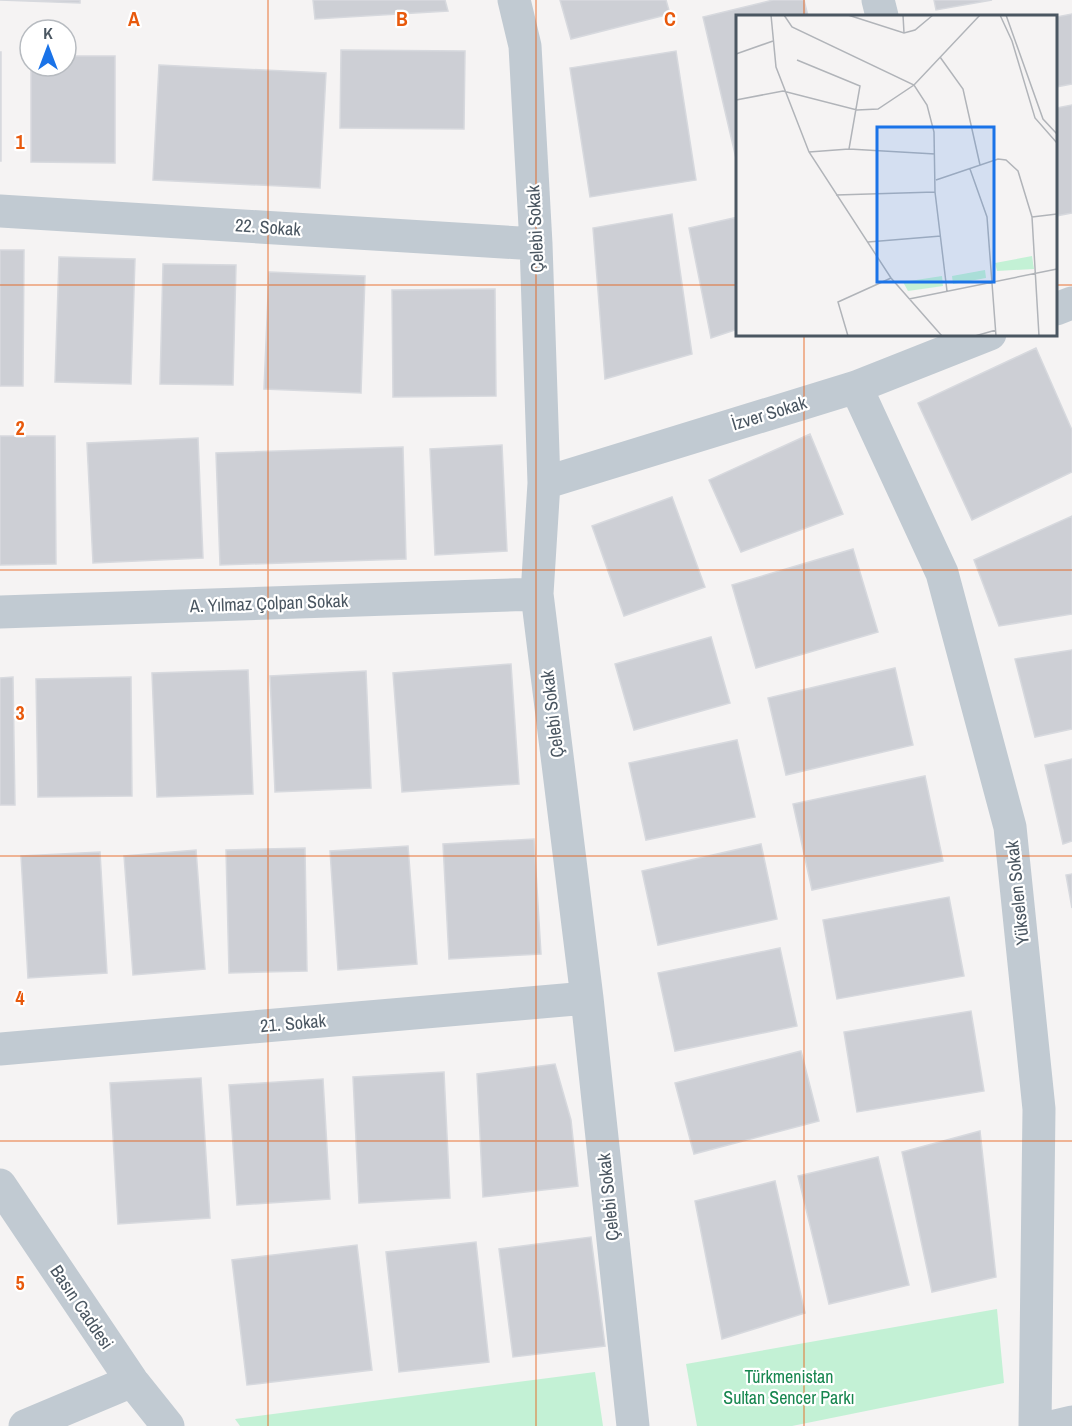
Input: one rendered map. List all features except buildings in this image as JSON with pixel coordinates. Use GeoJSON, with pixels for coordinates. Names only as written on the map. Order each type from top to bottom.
{"type":"FeatureCollection","features":[{"type":"Feature","properties":{"kind":"street","name":"Çelebi Sokak"},"geometry":{"type":"LineString","coordinates":[[514,0],[525,46],[536,244],[544,483],[537,594],[587,998],[633,1426]]}},
{"type":"Feature","properties":{"kind":"street"},"geometry":{"type":"LineString","coordinates":[[879,0],[882,15]]}},
{"type":"Feature","properties":{"kind":"street","name":"22. Sokak"},"geometry":{"type":"LineString","coordinates":[[0,211],[536,244]]}},
{"type":"Feature","properties":{"kind":"street"},"geometry":{"type":"LineString","coordinates":[[1057,309],[1072,303]]}},
{"type":"Feature","properties":{"kind":"street","name":"İzver Sokak"},"geometry":{"type":"LineString","coordinates":[[544,483],[856,387],[947,343],[980,336]]}},
{"type":"Feature","properties":{"kind":"street","name":"Yükselen Sokak"},"geometry":{"type":"LineString","coordinates":[[856,387],[942,573],[1010,827],[1039,1109],[1035,1426]]}},
{"type":"Feature","properties":{"kind":"street","name":"A. Yılmaz Çolpan Sokak"},"geometry":{"type":"LineString","coordinates":[[0,612],[537,594]]}},
{"type":"Feature","properties":{"kind":"street","name":"21. Sokak"},"geometry":{"type":"LineString","coordinates":[[0,1049],[587,998]]}},
{"type":"Feature","properties":{"kind":"street","name":"Basın Caddesi"},"geometry":{"type":"LineString","coordinates":[[0,1185],[132,1382],[168,1426]]}},
{"type":"Feature","properties":{"kind":"street"},"geometry":{"type":"LineString","coordinates":[[25,1426],[132,1382]]}},
{"type":"Feature","properties":{"kind":"street"},"geometry":{"type":"LineString","coordinates":[[1055,1426],[1072,1422]]}},
{"type":"Feature","properties":{"kind":"green space","name":"Türkmenistan Sultan Sencer Parkı"},"geometry":{"type":"Polygon","coordinates":[[[997,1309],[1004,1383],[792,1426],[697,1426],[686,1364],[997,1309]]]}},
{"type":"Feature","properties":{"kind":"green space"},"geometry":{"type":"Polygon","coordinates":[[[595,1372],[603,1426],[240,1426],[235,1419],[595,1372]]]}}]}
